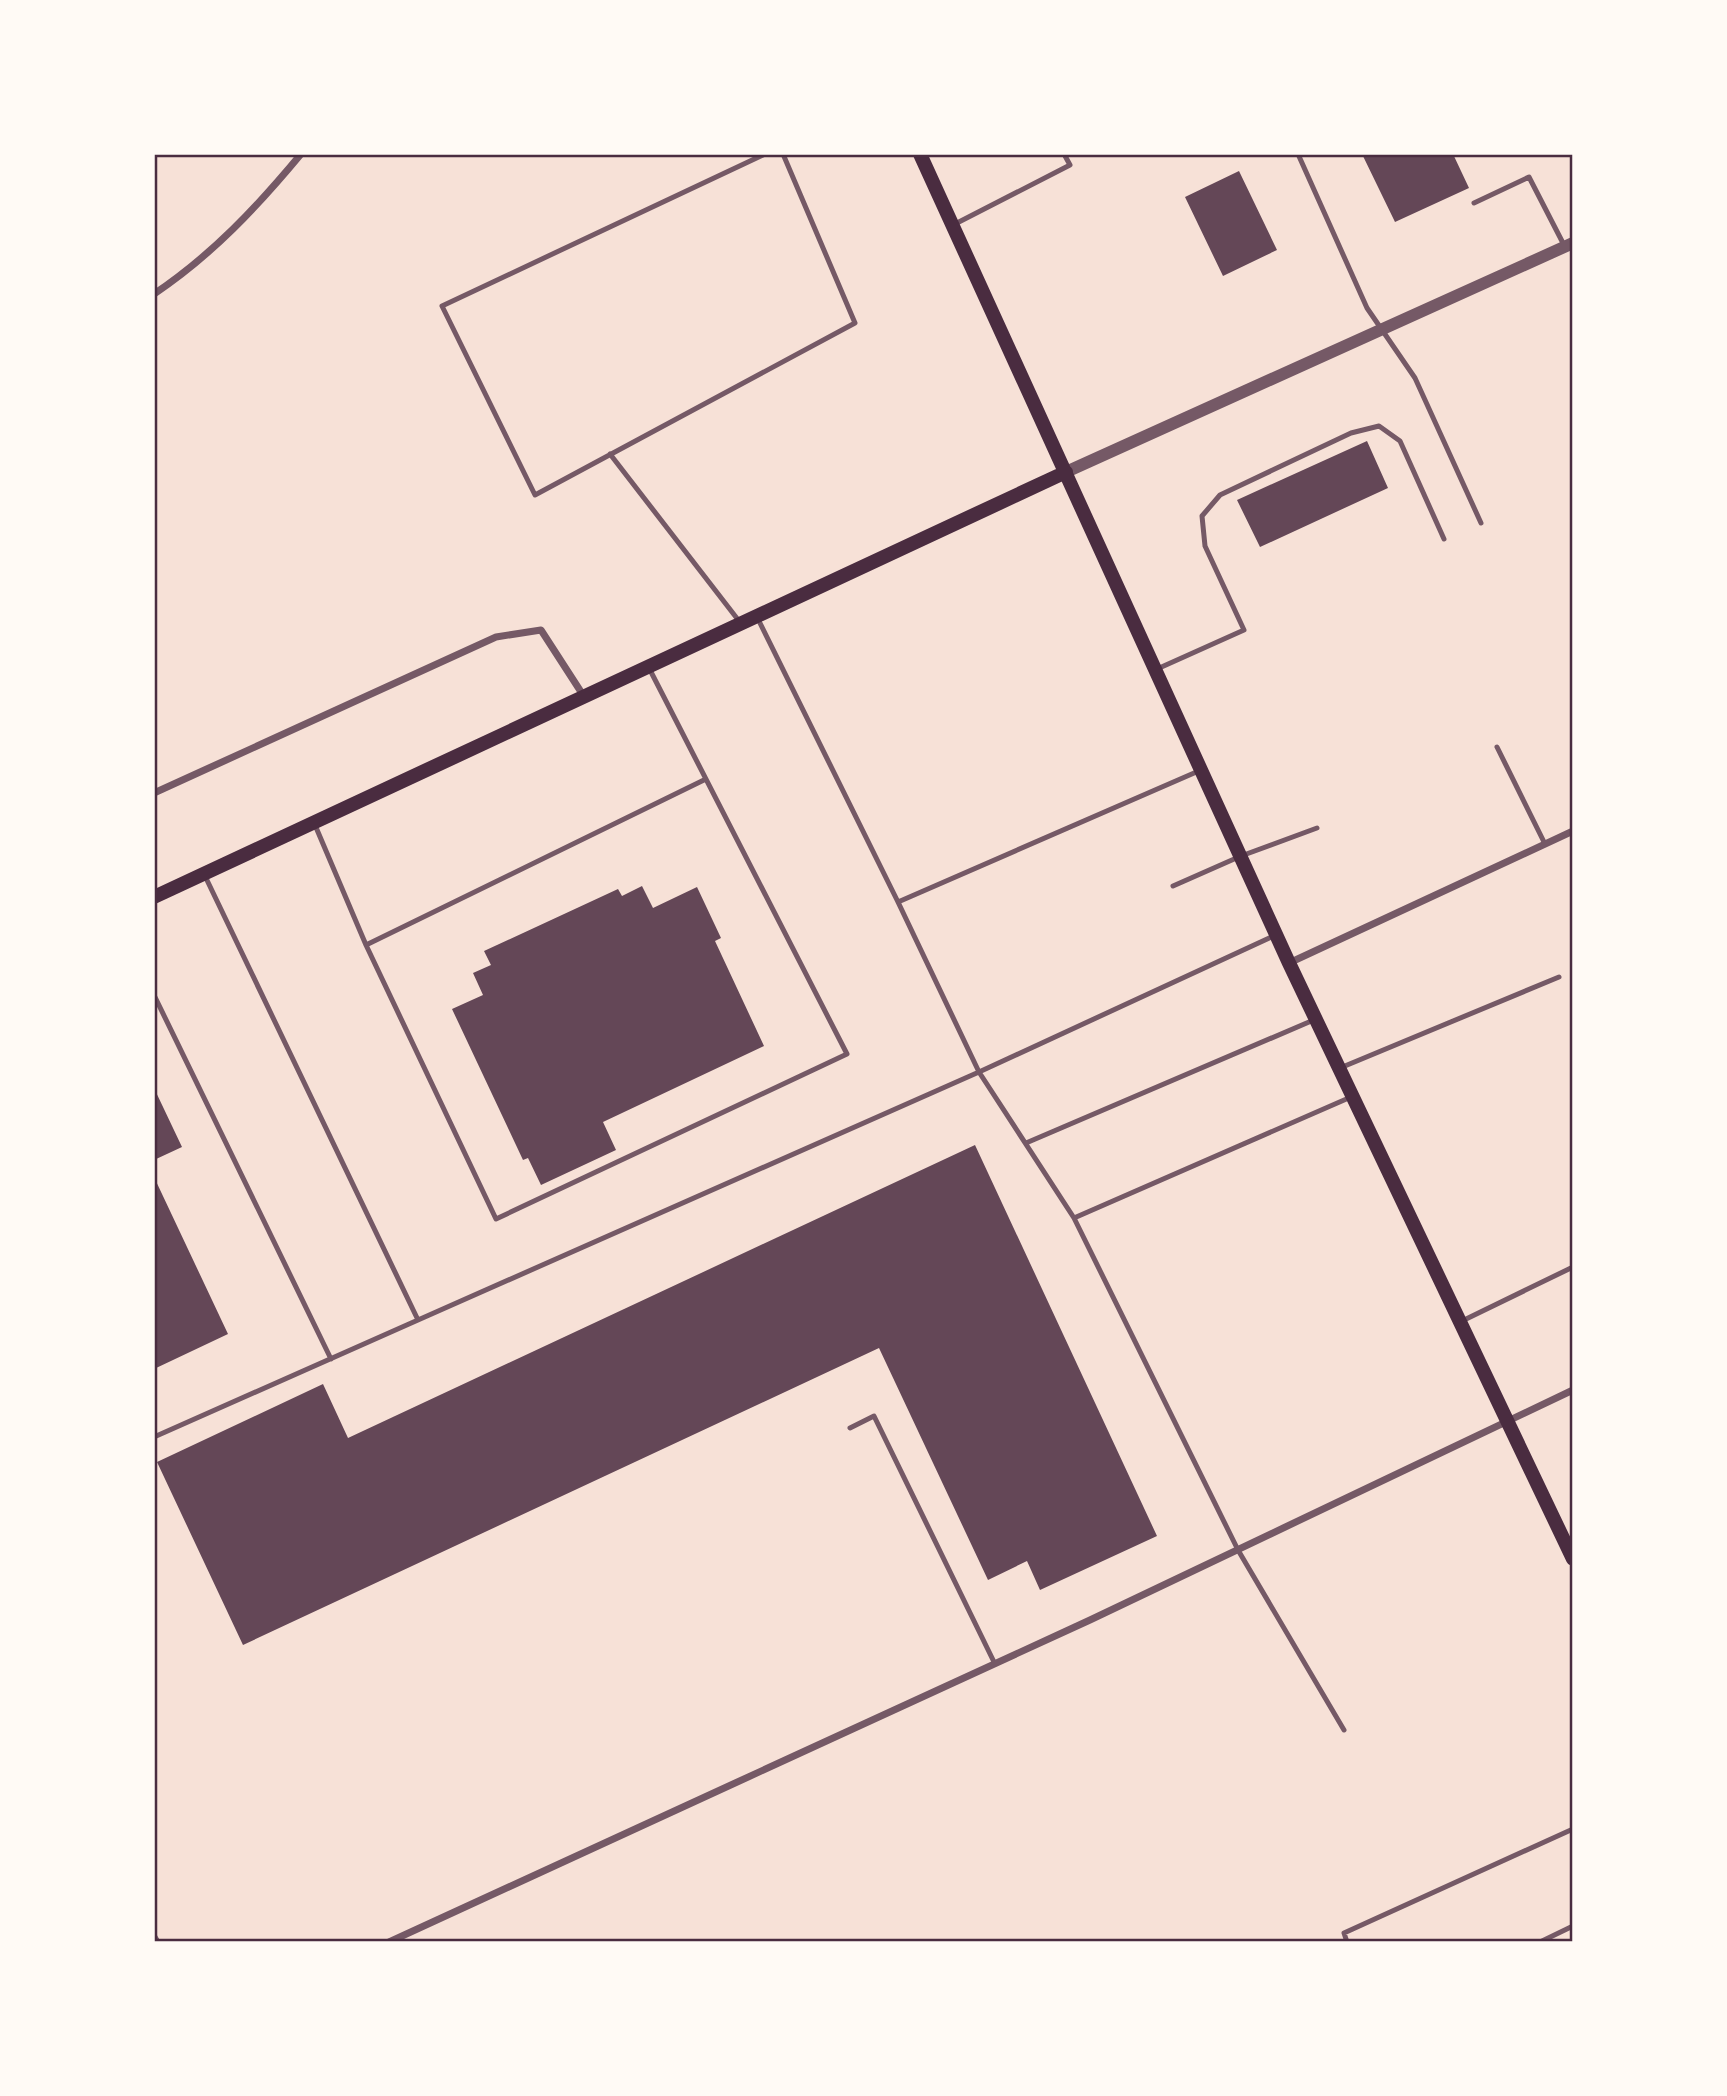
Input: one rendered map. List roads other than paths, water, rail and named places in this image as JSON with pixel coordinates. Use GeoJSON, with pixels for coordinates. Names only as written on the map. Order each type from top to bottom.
{"type":"FeatureCollection","features":[{"type":"Feature","properties":{"kind":"main road"},"geometry":{"type":"LineString","coordinates":[[920,154],[1289,963],[1573,1559]]}},
{"type":"Feature","properties":{"kind":"main road"},"geometry":{"type":"LineString","coordinates":[[154,897],[756,614],[1066,472]]}},
{"type":"Feature","properties":{"kind":"street"},"geometry":{"type":"LineString","coordinates":[[154,294],[190,270],[253,211],[301,154]]}},
{"type":"Feature","properties":{"kind":"street"},"geometry":{"type":"LineString","coordinates":[[1066,472],[1569,245]]}},
{"type":"Feature","properties":{"kind":"street"},"geometry":{"type":"LineString","coordinates":[[154,793],[496,637],[541,630],[583,695]]}},
{"type":"Feature","properties":{"kind":"street"},"geometry":{"type":"LineString","coordinates":[[1289,963],[1573,831]]}},
{"type":"Feature","properties":{"kind":"street"},"geometry":{"type":"LineString","coordinates":[[389,1942],[995,1664],[1509,1423],[1573,1390]]}},
{"type":"Feature","properties":{"kind":"lane"},"geometry":{"type":"LineString","coordinates":[[765,154],[442,306],[535,495],[855,323],[783,154]]}},
{"type":"Feature","properties":{"kind":"lane"},"geometry":{"type":"LineString","coordinates":[[952,226],[1070,165],[1064,154]]}},
{"type":"Feature","properties":{"kind":"lane"},"geometry":{"type":"LineString","coordinates":[[1298,154],[1367,308],[1415,378],[1481,523]]}},
{"type":"Feature","properties":{"kind":"lane"},"geometry":{"type":"LineString","coordinates":[[1474,203],[1530,177],[1569,245]]}},
{"type":"Feature","properties":{"kind":"lane"},"geometry":{"type":"LineString","coordinates":[[1157,669],[1244,630],[1205,546],[1202,516],[1220,495],[1351,433],[1378,426],[1400,441],[1444,539]]}},
{"type":"Feature","properties":{"kind":"lane"},"geometry":{"type":"LineString","coordinates":[[610,454],[740,622]]}},
{"type":"Feature","properties":{"kind":"lane"},"geometry":{"type":"LineString","coordinates":[[756,614],[979,1072],[1074,1218],[1238,1550],[1344,1730]]}},
{"type":"Feature","properties":{"kind":"lane"},"geometry":{"type":"LineString","coordinates":[[314,822],[366,945],[496,1219],[847,1054],[648,665]]}},
{"type":"Feature","properties":{"kind":"lane"},"geometry":{"type":"LineString","coordinates":[[1497,747],[1545,844]]}},
{"type":"Feature","properties":{"kind":"lane"},"geometry":{"type":"LineString","coordinates":[[898,902],[1201,770]]}},
{"type":"Feature","properties":{"kind":"lane"},"geometry":{"type":"LineString","coordinates":[[366,945],[706,779]]}},
{"type":"Feature","properties":{"kind":"lane"},"geometry":{"type":"LineString","coordinates":[[1173,886],[1241,856],[1317,828]]}},
{"type":"Feature","properties":{"kind":"lane"},"geometry":{"type":"LineString","coordinates":[[204,874],[418,1320]]}},
{"type":"Feature","properties":{"kind":"lane"},"geometry":{"type":"LineString","coordinates":[[154,1437],[979,1072],[1277,935]]}},
{"type":"Feature","properties":{"kind":"lane"},"geometry":{"type":"LineString","coordinates":[[1340,1068],[1559,977]]}},
{"type":"Feature","properties":{"kind":"lane"},"geometry":{"type":"LineString","coordinates":[[154,995],[331,1359]]}},
{"type":"Feature","properties":{"kind":"lane"},"geometry":{"type":"LineString","coordinates":[[1026,1143],[1316,1019]]}},
{"type":"Feature","properties":{"kind":"lane"},"geometry":{"type":"LineString","coordinates":[[1074,1218],[1354,1096]]}},
{"type":"Feature","properties":{"kind":"lane"},"geometry":{"type":"LineString","coordinates":[[1461,1321],[1573,1267]]}},
{"type":"Feature","properties":{"kind":"lane"},"geometry":{"type":"LineString","coordinates":[[850,1428],[874,1416],[995,1664]]}},
{"type":"Feature","properties":{"kind":"lane"},"geometry":{"type":"LineString","coordinates":[[1347,1942],[1344,1933],[1573,1829]]}},
{"type":"Feature","properties":{"kind":"lane"},"geometry":{"type":"LineString","coordinates":[[1540,1942],[1573,1926]]}},
{"type":"Feature","properties":{"kind":"lane"},"geometry":{"type":"LineString","coordinates":[[154,1935],[158,1942]]}}]}
